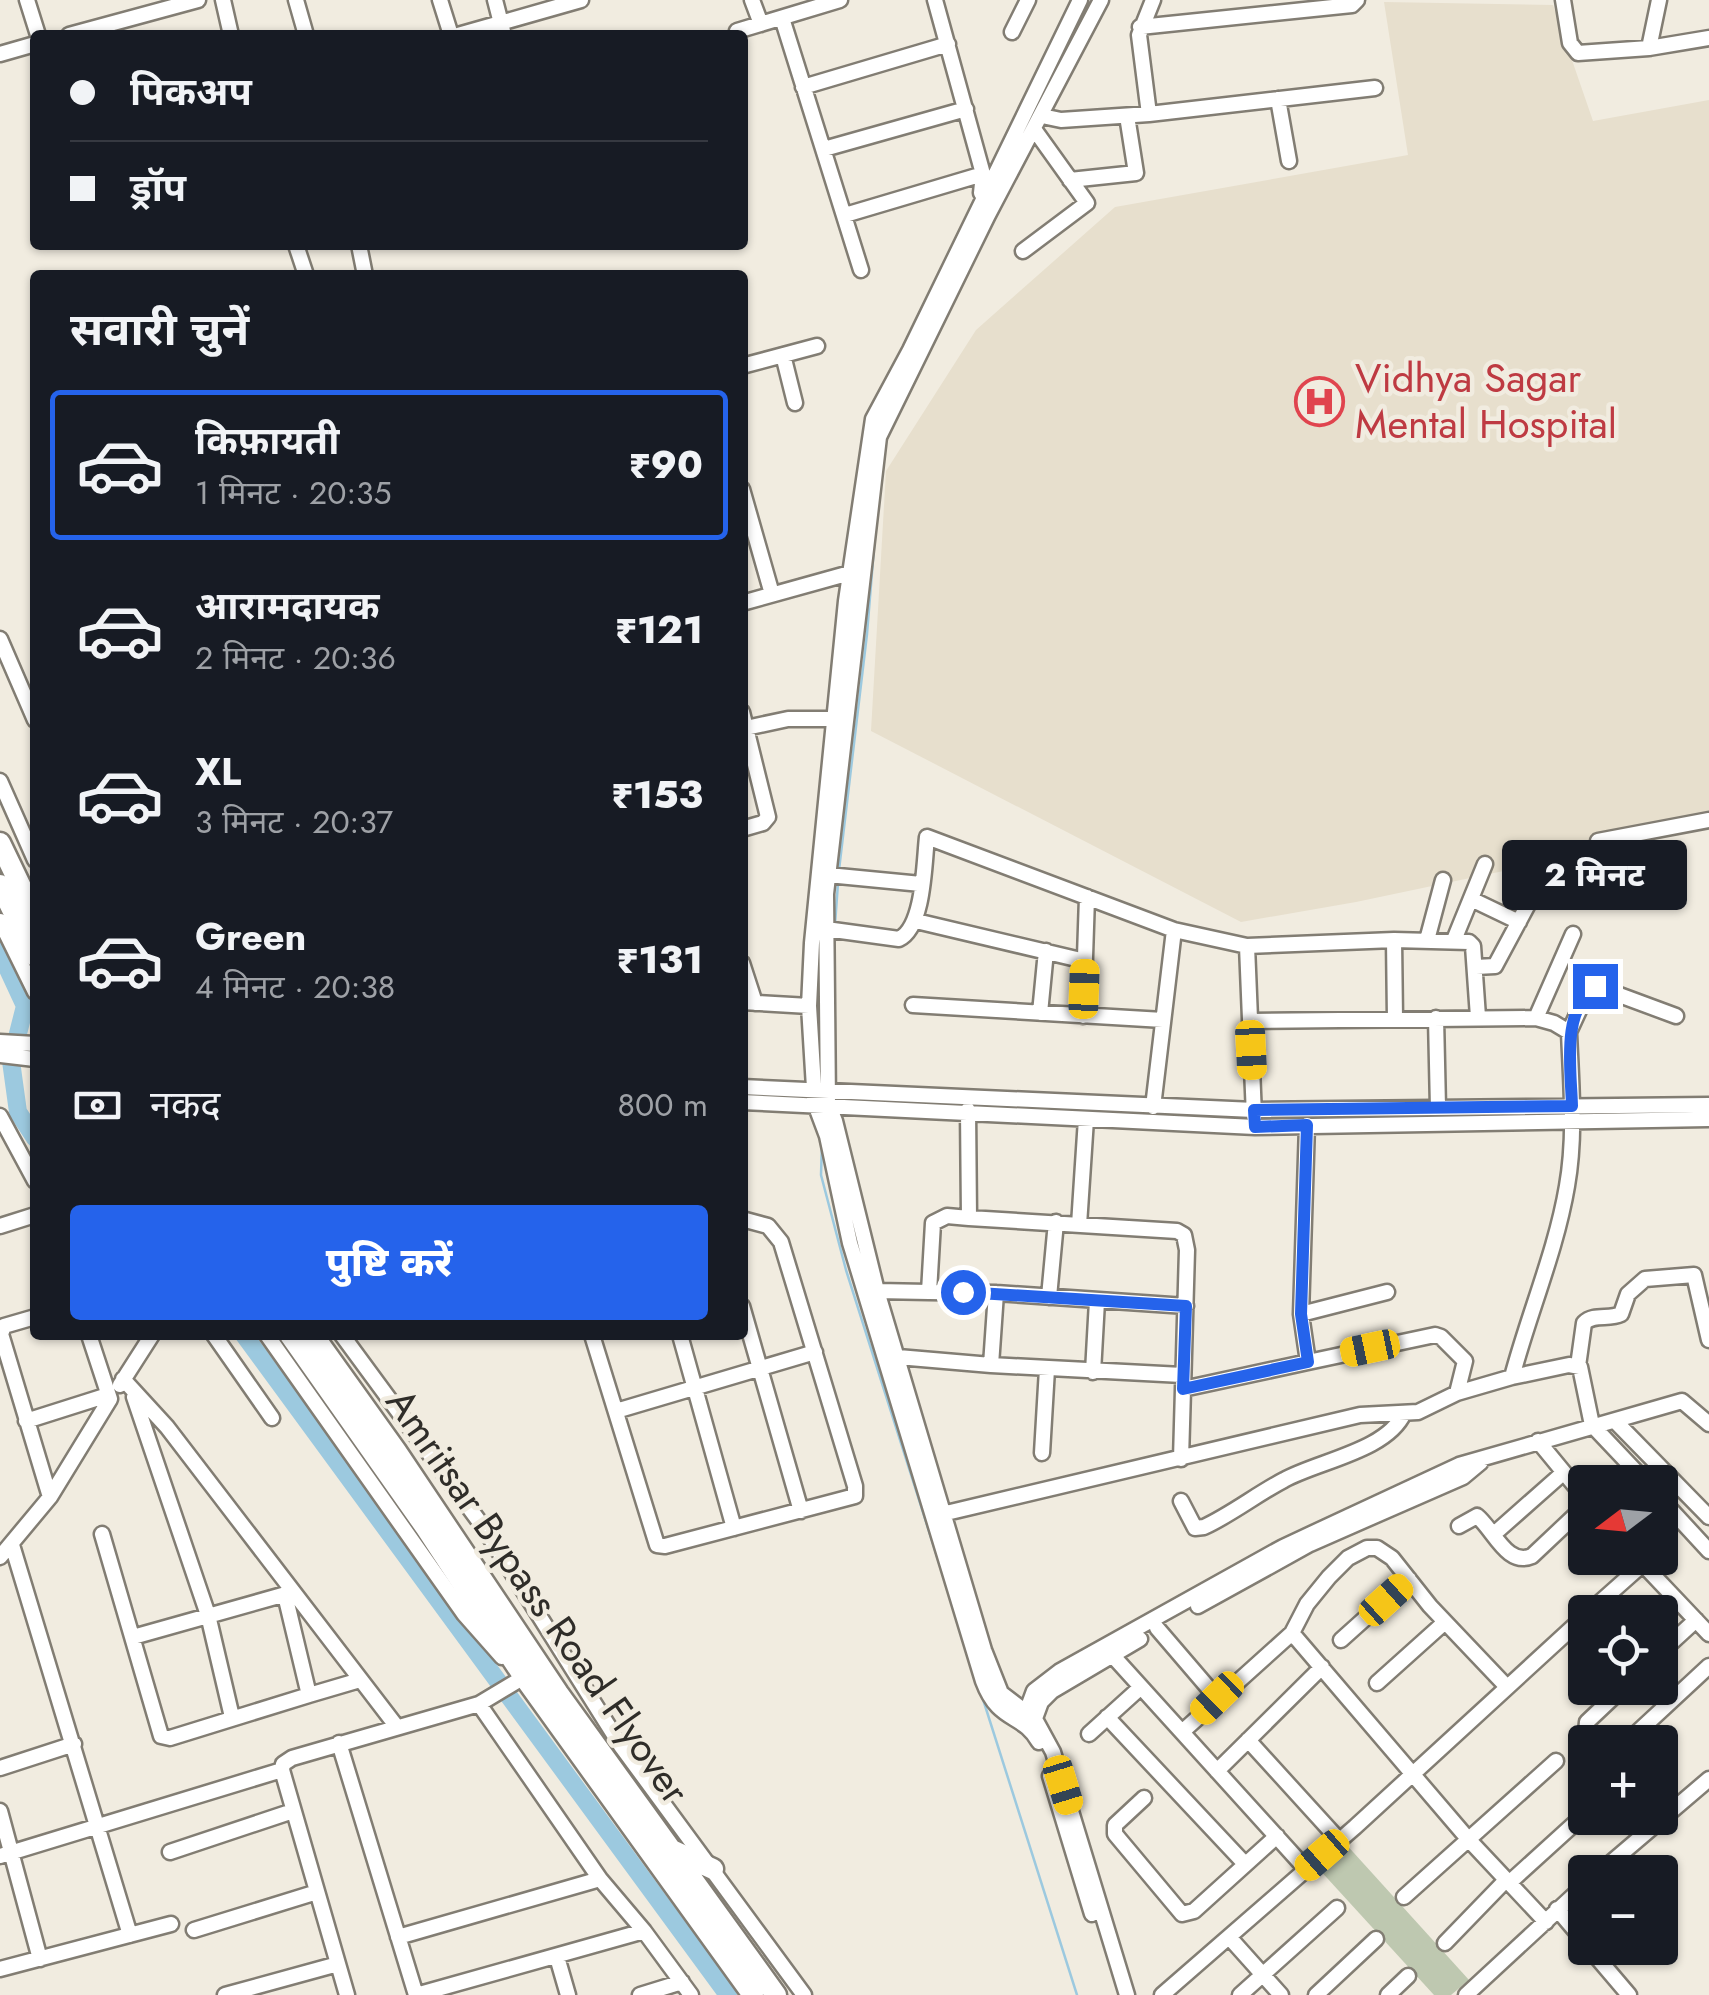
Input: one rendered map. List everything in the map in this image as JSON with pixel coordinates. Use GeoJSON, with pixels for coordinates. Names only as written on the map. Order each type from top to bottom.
{"type":"FeatureCollection","features":[{"type":"Feature","properties":{"kind":"highway"},"geometry":{"type":"LineString","coordinates":[[0,843],[30,906]]}},
{"type":"Feature","properties":{"kind":"highway"},"geometry":{"type":"LineString","coordinates":[[0,885],[30,946]]}},
{"type":"Feature","properties":{"kind":"highway","name":"Amritsar Bypass Road Flyover"},"geometry":{"type":"LineString","coordinates":[[293,1340],[496,1633],[516,1681],[753,1995]]}},
{"type":"Feature","properties":{"kind":"highway","name":"Amritsar Bypass Road Flyover"},"geometry":{"type":"LineString","coordinates":[[317,1340],[396,1450],[558,1693],[776,1995]]}},
{"type":"Feature","properties":{"kind":"highway"},"geometry":{"type":"LineString","coordinates":[[671,1849],[713,1869]]}},
{"type":"Feature","properties":{"kind":"street"},"geometry":{"type":"LineString","coordinates":[[28,0],[37,30]]}},
{"type":"Feature","properties":{"kind":"street"},"geometry":{"type":"LineString","coordinates":[[88,30],[198,0]]}},
{"type":"Feature","properties":{"kind":"street"},"geometry":{"type":"LineString","coordinates":[[222,0],[230,30]]}},
{"type":"Feature","properties":{"kind":"street"},"geometry":{"type":"LineString","coordinates":[[296,0],[305,30]]}},
{"type":"Feature","properties":{"kind":"street"},"geometry":{"type":"LineString","coordinates":[[440,0],[452,30]]}},
{"type":"Feature","properties":{"kind":"street"},"geometry":{"type":"LineString","coordinates":[[495,0],[502,29],[581,0]]}},
{"type":"Feature","properties":{"kind":"street"},"geometry":{"type":"LineString","coordinates":[[752,0],[761,24]]}},
{"type":"Feature","properties":{"kind":"street"},"geometry":{"type":"LineString","coordinates":[[740,30],[840,0]]}},
{"type":"Feature","properties":{"kind":"street"},"geometry":{"type":"LineString","coordinates":[[935,0],[983,174],[981,198]]}},
{"type":"Feature","properties":{"kind":"street"},"geometry":{"type":"LineString","coordinates":[[1012,32],[1028,0]]}},
{"type":"Feature","properties":{"kind":"street"},"geometry":{"type":"LineString","coordinates":[[1028,1721],[995,1707],[983,1681],[850,1243],[826,1136],[809,1006],[833,719],[873,419],[1080,0]]}},
{"type":"Feature","properties":{"kind":"street"},"geometry":{"type":"LineString","coordinates":[[1101,0],[988,215],[879,437],[828,875],[820,1098],[835,1122],[877,1291],[996,1682],[1053,1752],[1127,1995]]}},
{"type":"Feature","properties":{"kind":"street"},"geometry":{"type":"LineString","coordinates":[[1148,114],[1140,27],[1153,0]]}},
{"type":"Feature","properties":{"kind":"street"},"geometry":{"type":"LineString","coordinates":[[1140,27],[1352,5],[1357,0]]}},
{"type":"Feature","properties":{"kind":"street"},"geometry":{"type":"LineString","coordinates":[[1564,0],[1570,43],[1575,52],[1649,48],[1709,38]]}},
{"type":"Feature","properties":{"kind":"street"},"geometry":{"type":"LineString","coordinates":[[1649,48],[1659,0]]}},
{"type":"Feature","properties":{"kind":"street"},"geometry":{"type":"LineString","coordinates":[[782,18],[861,270]]}},
{"type":"Feature","properties":{"kind":"street"},"geometry":{"type":"LineString","coordinates":[[803,87],[948,44]]}},
{"type":"Feature","properties":{"kind":"street"},"geometry":{"type":"LineString","coordinates":[[0,54],[30,45]]}},
{"type":"Feature","properties":{"kind":"street"},"geometry":{"type":"LineString","coordinates":[[1038,122],[1148,114],[1375,88]]}},
{"type":"Feature","properties":{"kind":"street"},"geometry":{"type":"LineString","coordinates":[[1278,99],[1289,161]]}},
{"type":"Feature","properties":{"kind":"street"},"geometry":{"type":"LineString","coordinates":[[824,148],[966,108]]}},
{"type":"Feature","properties":{"kind":"street"},"geometry":{"type":"LineString","coordinates":[[1070,180],[1137,172],[1127,116]]}},
{"type":"Feature","properties":{"kind":"street"},"geometry":{"type":"LineString","coordinates":[[1023,251],[1086,204],[1038,122]]}},
{"type":"Feature","properties":{"kind":"street"},"geometry":{"type":"LineString","coordinates":[[844,215],[983,174]]}},
{"type":"Feature","properties":{"kind":"street"},"geometry":{"type":"LineString","coordinates":[[748,365],[817,346]]}},
{"type":"Feature","properties":{"kind":"street"},"geometry":{"type":"LineString","coordinates":[[784,356],[795,404]]}},
{"type":"Feature","properties":{"kind":"street"},"geometry":{"type":"LineString","coordinates":[[748,509],[772,594]]}},
{"type":"Feature","properties":{"kind":"street"},"geometry":{"type":"LineString","coordinates":[[748,601],[850,573]]}},
{"type":"Feature","properties":{"kind":"street"},"geometry":{"type":"LineString","coordinates":[[0,639],[30,708]]}},
{"type":"Feature","properties":{"kind":"street"},"geometry":{"type":"LineString","coordinates":[[748,728],[788,719],[833,719]]}},
{"type":"Feature","properties":{"kind":"street"},"geometry":{"type":"LineString","coordinates":[[748,736],[768,818],[764,824],[748,828]]}},
{"type":"Feature","properties":{"kind":"street"},"geometry":{"type":"LineString","coordinates":[[0,781],[30,849]]}},
{"type":"Feature","properties":{"kind":"street"},"geometry":{"type":"LineString","coordinates":[[1598,841],[1709,820]]}},
{"type":"Feature","properties":{"kind":"street"},"geometry":{"type":"LineString","coordinates":[[826,929],[899,939],[906,936],[916,920],[927,837],[1174,930],[1246,946],[1394,940],[1454,940],[1472,944],[1478,1017]]}},
{"type":"Feature","properties":{"kind":"street"},"geometry":{"type":"LineString","coordinates":[[1454,940],[1484,864]]}},
{"type":"Feature","properties":{"kind":"street"},"geometry":{"type":"LineString","coordinates":[[828,875],[921,884]]}},
{"type":"Feature","properties":{"kind":"street"},"geometry":{"type":"LineString","coordinates":[[1427,940],[1443,880]]}},
{"type":"Feature","properties":{"kind":"street"},"geometry":{"type":"LineString","coordinates":[[1476,967],[1495,966],[1540,882]]}},
{"type":"Feature","properties":{"kind":"street"},"geometry":{"type":"LineString","coordinates":[[1083,1016],[1087,898]]}},
{"type":"Feature","properties":{"kind":"street"},"geometry":{"type":"LineString","coordinates":[[1471,898],[1519,922]]}},
{"type":"Feature","properties":{"kind":"street"},"geometry":{"type":"LineString","coordinates":[[0,920],[30,982]]}},
{"type":"Feature","properties":{"kind":"street"},"geometry":{"type":"LineString","coordinates":[[916,920],[1085,961]]}},
{"type":"Feature","properties":{"kind":"street"},"geometry":{"type":"LineString","coordinates":[[1153,1107],[1174,930]]}},
{"type":"Feature","properties":{"kind":"street"},"geometry":{"type":"LineString","coordinates":[[1536,1018],[1573,934]]}},
{"type":"Feature","properties":{"kind":"street"},"geometry":{"type":"LineString","coordinates":[[1394,940],[1394,1018]]}},
{"type":"Feature","properties":{"kind":"street"},"geometry":{"type":"LineString","coordinates":[[1246,946],[1255,1127]]}},
{"type":"Feature","properties":{"kind":"street"},"geometry":{"type":"LineString","coordinates":[[1040,1013],[1046,952]]}},
{"type":"Feature","properties":{"kind":"street"},"geometry":{"type":"LineString","coordinates":[[1512,1377],[1562,1210],[1571,1155],[1569,1032],[1587,994],[1595,986],[1676,1016]]}},
{"type":"Feature","properties":{"kind":"street"},"geometry":{"type":"LineString","coordinates":[[749,1002],[809,1006]]}},
{"type":"Feature","properties":{"kind":"street"},"geometry":{"type":"LineString","coordinates":[[913,1005],[1162,1020]]}},
{"type":"Feature","properties":{"kind":"street"},"geometry":{"type":"LineString","coordinates":[[1436,1018],[1438,1108]]}},
{"type":"Feature","properties":{"kind":"street"},"geometry":{"type":"LineString","coordinates":[[1250,1021],[1536,1018],[1554,1022],[1569,1032]]}},
{"type":"Feature","properties":{"kind":"street"},"geometry":{"type":"LineString","coordinates":[[0,1042],[30,1048]]}},
{"type":"Feature","properties":{"kind":"street"},"geometry":{"type":"LineString","coordinates":[[0,1056],[30,1048]]}},
{"type":"Feature","properties":{"kind":"street"},"geometry":{"type":"LineString","coordinates":[[748,1088],[968,1110],[1255,1127],[1709,1104]]}},
{"type":"Feature","properties":{"kind":"street"},"geometry":{"type":"LineString","coordinates":[[748,1102],[970,1095],[1153,1107],[1438,1108],[1709,1119]]}},
{"type":"Feature","properties":{"kind":"street"},"geometry":{"type":"LineString","coordinates":[[968,1110],[969,1218]]}},
{"type":"Feature","properties":{"kind":"street"},"geometry":{"type":"LineString","coordinates":[[0,1116],[30,1171]]}},
{"type":"Feature","properties":{"kind":"street"},"geometry":{"type":"LineString","coordinates":[[1080,1225],[1086,1119]]}},
{"type":"Feature","properties":{"kind":"street"},"geometry":{"type":"LineString","coordinates":[[1307,1125],[1301,1314],[1308,1362]]}},
{"type":"Feature","properties":{"kind":"street"},"geometry":{"type":"LineString","coordinates":[[929,1292],[933,1223],[947,1216],[1181,1232],[1187,1250],[1181,1459]]}},
{"type":"Feature","properties":{"kind":"street"},"geometry":{"type":"LineString","coordinates":[[0,1226],[30,1217]]}},
{"type":"Feature","properties":{"kind":"street"},"geometry":{"type":"LineString","coordinates":[[594,1340],[657,1545],[851,1500],[856,1491],[781,1242],[768,1226],[748,1221]]}},
{"type":"Feature","properties":{"kind":"street"},"geometry":{"type":"LineString","coordinates":[[1049,1298],[1056,1222]]}},
{"type":"Feature","properties":{"kind":"street"},"geometry":{"type":"LineString","coordinates":[[1630,1465],[1592,1425],[1583,1372],[1578,1366],[1581,1327],[1587,1319],[1621,1314],[1628,1294],[1645,1280],[1686,1274],[1702,1278],[1699,1308],[1709,1340]]}},
{"type":"Feature","properties":{"kind":"street"},"geometry":{"type":"LineString","coordinates":[[877,1291],[996,1293],[1186,1306]]}},
{"type":"Feature","properties":{"kind":"street"},"geometry":{"type":"LineString","coordinates":[[1301,1314],[1387,1292]]}},
{"type":"Feature","properties":{"kind":"street"},"geometry":{"type":"LineString","coordinates":[[991,1366],[996,1293]]}},
{"type":"Feature","properties":{"kind":"street"},"geometry":{"type":"LineString","coordinates":[[1093,1372],[1098,1301]]}},
{"type":"Feature","properties":{"kind":"street"},"geometry":{"type":"LineString","coordinates":[[30,1320],[1,1330],[6,1374],[26,1421],[50,1497]]}},
{"type":"Feature","properties":{"kind":"street"},"geometry":{"type":"LineString","coordinates":[[748,1326],[801,1511]]}},
{"type":"Feature","properties":{"kind":"street"},"geometry":{"type":"LineString","coordinates":[[898,1357],[1183,1382],[1308,1362],[1435,1334],[1465,1361],[1458,1393]]}},
{"type":"Feature","properties":{"kind":"street"},"geometry":{"type":"LineString","coordinates":[[0,1558],[50,1497],[109,1397],[91,1340]]}},
{"type":"Feature","properties":{"kind":"street"},"geometry":{"type":"LineString","coordinates":[[26,1421],[109,1397],[128,1385],[150,1340]]}},
{"type":"Feature","properties":{"kind":"street"},"geometry":{"type":"LineString","coordinates":[[217,1340],[272,1418]]}},
{"type":"Feature","properties":{"kind":"street"},"geometry":{"type":"LineString","coordinates":[[270,1340],[516,1681],[484,1701],[339,1743],[283,1764],[347,1995]]}},
{"type":"Feature","properties":{"kind":"street"},"geometry":{"type":"LineString","coordinates":[[346,1340],[484,1528],[621,1746],[804,1995]]}},
{"type":"Feature","properties":{"kind":"street"},"geometry":{"type":"LineString","coordinates":[[681,1340],[734,1528]]}},
{"type":"Feature","properties":{"kind":"street"},"geometry":{"type":"LineString","coordinates":[[616,1411],[815,1352]]}},
{"type":"Feature","properties":{"kind":"street"},"geometry":{"type":"LineString","coordinates":[[942,1514],[1360,1414],[1424,1410],[1458,1393],[1512,1377],[1578,1366]]}},
{"type":"Feature","properties":{"kind":"street"},"geometry":{"type":"LineString","coordinates":[[1042,1454],[1047,1369]]}},
{"type":"Feature","properties":{"kind":"street"},"geometry":{"type":"LineString","coordinates":[[128,1385],[167,1427],[289,1594],[396,1727]]}},
{"type":"Feature","properties":{"kind":"street"},"geometry":{"type":"LineString","coordinates":[[128,1385],[208,1615],[232,1717]]}},
{"type":"Feature","properties":{"kind":"street"},"geometry":{"type":"LineString","coordinates":[[1118,1995],[1043,1751],[1028,1721],[1034,1691],[1042,1682],[1224,1578],[1341,1518],[1458,1465],[1682,1400],[1709,1424]]}},
{"type":"Feature","properties":{"kind":"street"},"geometry":{"type":"LineString","coordinates":[[1181,1501],[1192,1524],[1200,1529],[1291,1476],[1374,1442],[1396,1425],[1404,1413]]}},
{"type":"Feature","properties":{"kind":"street"},"geometry":{"type":"LineString","coordinates":[[1615,1421],[1709,1517]]}},
{"type":"Feature","properties":{"kind":"street"},"geometry":{"type":"LineString","coordinates":[[1538,1441],[1568,1479]]}},
{"type":"Feature","properties":{"kind":"street"},"geometry":{"type":"LineString","coordinates":[[1028,1721],[1046,1696],[1157,1628],[1310,1544],[1463,1477],[1486,1459]]}},
{"type":"Feature","properties":{"kind":"street"},"geometry":{"type":"LineString","coordinates":[[1494,1534],[1563,1473]]}},
{"type":"Feature","properties":{"kind":"street"},"geometry":{"type":"LineString","coordinates":[[1459,1526],[1477,1516],[1512,1557],[1525,1559],[1568,1521]]}},
{"type":"Feature","properties":{"kind":"street"},"geometry":{"type":"LineString","coordinates":[[1678,1517],[1709,1551]]}},
{"type":"Feature","properties":{"kind":"street"},"geometry":{"type":"LineString","coordinates":[[102,1534],[161,1736],[170,1738],[360,1680]]}},
{"type":"Feature","properties":{"kind":"street"},"geometry":{"type":"LineString","coordinates":[[12,1544],[130,1935]]}},
{"type":"Feature","properties":{"kind":"street"},"geometry":{"type":"LineString","coordinates":[[1182,1732],[1292,1633],[1317,1590],[1360,1550],[1378,1548],[1384,1552],[1506,1686]]}},
{"type":"Feature","properties":{"kind":"street"},"geometry":{"type":"LineString","coordinates":[[1606,1595],[1626,1575]]}},
{"type":"Feature","properties":{"kind":"street"},"geometry":{"type":"LineString","coordinates":[[1653,1575],[1709,1634]]}},
{"type":"Feature","properties":{"kind":"street"},"geometry":{"type":"LineString","coordinates":[[1341,1640],[1409,1579]]}},
{"type":"Feature","properties":{"kind":"street"},"geometry":{"type":"LineString","coordinates":[[132,1637],[289,1594]]}},
{"type":"Feature","properties":{"kind":"street"},"geometry":{"type":"LineString","coordinates":[[289,1594],[309,1695]]}},
{"type":"Feature","properties":{"kind":"street"},"geometry":{"type":"LineString","coordinates":[[1678,1636],[1696,1620]]}},
{"type":"Feature","properties":{"kind":"street"},"geometry":{"type":"LineString","coordinates":[[1377,1683],[1446,1622]]}},
{"type":"Feature","properties":{"kind":"street"},"geometry":{"type":"LineString","coordinates":[[1157,1628],[1217,1698]]}},
{"type":"Feature","properties":{"kind":"street"},"geometry":{"type":"LineString","coordinates":[[1162,1995],[1568,1631]]}},
{"type":"Feature","properties":{"kind":"street"},"geometry":{"type":"LineString","coordinates":[[1292,1633],[1469,1840],[1546,1922]]}},
{"type":"Feature","properties":{"kind":"street"},"geometry":{"type":"LineString","coordinates":[[1113,1656],[1306,1869]]}},
{"type":"Feature","properties":{"kind":"street"},"geometry":{"type":"LineString","coordinates":[[1645,1725],[1709,1666]]}},
{"type":"Feature","properties":{"kind":"street"},"geometry":{"type":"LineString","coordinates":[[1217,1771],[1322,1667]]}},
{"type":"Feature","properties":{"kind":"street"},"geometry":{"type":"LineString","coordinates":[[1089,1734],[1141,1687]]}},
{"type":"Feature","properties":{"kind":"street"},"geometry":{"type":"LineString","coordinates":[[484,1701],[600,1878],[686,1988],[640,1995]]}},
{"type":"Feature","properties":{"kind":"street"},"geometry":{"type":"LineString","coordinates":[[1587,1725],[1604,1705]]}},
{"type":"Feature","properties":{"kind":"street"},"geometry":{"type":"LineString","coordinates":[[1108,1717],[1245,1864]]}},
{"type":"Feature","properties":{"kind":"street"},"geometry":{"type":"LineString","coordinates":[[1248,1740],[1339,1840]]}},
{"type":"Feature","properties":{"kind":"street"},"geometry":{"type":"LineString","coordinates":[[339,1743],[416,1995],[644,1931]]}},
{"type":"Feature","properties":{"kind":"street"},"geometry":{"type":"LineString","coordinates":[[0,1768],[74,1744]]}},
{"type":"Feature","properties":{"kind":"street"},"geometry":{"type":"LineString","coordinates":[[1404,1897],[1556,1761]]}},
{"type":"Feature","properties":{"kind":"street"},"geometry":{"type":"LineString","coordinates":[[6,1855],[282,1770]]}},
{"type":"Feature","properties":{"kind":"street"},"geometry":{"type":"LineString","coordinates":[[1620,1855],[1709,1778]]}},
{"type":"Feature","properties":{"kind":"street"},"geometry":{"type":"LineString","coordinates":[[1144,1798],[1116,1825],[1115,1834],[1182,1914],[1194,1910],[1277,1836]]}},
{"type":"Feature","properties":{"kind":"street"},"geometry":{"type":"LineString","coordinates":[[0,1811],[6,1855],[40,1959]]}},
{"type":"Feature","properties":{"kind":"street"},"geometry":{"type":"LineString","coordinates":[[170,1852],[294,1811]]}},
{"type":"Feature","properties":{"kind":"street"},"geometry":{"type":"LineString","coordinates":[[1445,1942],[1568,1829]]}},
{"type":"Feature","properties":{"kind":"street"},"geometry":{"type":"LineString","coordinates":[[398,1937],[600,1878]]}},
{"type":"Feature","properties":{"kind":"street"},"geometry":{"type":"LineString","coordinates":[[194,1930],[318,1892]]}},
{"type":"Feature","properties":{"kind":"street"},"geometry":{"type":"LineString","coordinates":[[1466,1995],[1568,1900]]}},
{"type":"Feature","properties":{"kind":"street"},"geometry":{"type":"LineString","coordinates":[[1240,1995],[1337,1908]]}},
{"type":"Feature","properties":{"kind":"street"},"geometry":{"type":"LineString","coordinates":[[1557,1909],[1568,1922]]}},
{"type":"Feature","properties":{"kind":"street"},"geometry":{"type":"LineString","coordinates":[[0,1969],[170,1924]]}},
{"type":"Feature","properties":{"kind":"street"},"geometry":{"type":"LineString","coordinates":[[1229,1937],[1281,1995]]}},
{"type":"Feature","properties":{"kind":"street"},"geometry":{"type":"LineString","coordinates":[[1316,1995],[1376,1939]]}},
{"type":"Feature","properties":{"kind":"street"},"geometry":{"type":"LineString","coordinates":[[557,1958],[568,1995]]}},
{"type":"Feature","properties":{"kind":"street"},"geometry":{"type":"LineString","coordinates":[[225,1995],[338,1964]]}},
{"type":"Feature","properties":{"kind":"street"},"geometry":{"type":"LineString","coordinates":[[1604,1965],[1629,1995]]}},
{"type":"Feature","properties":{"kind":"street"},"geometry":{"type":"LineString","coordinates":[[1388,1995],[1408,1976]]}},
{"type":"Feature","properties":{"kind":"shaded area","name":"Vidhya Sagar Mental Hospital"},"geometry":{"type":"Polygon","coordinates":[[[1384,2],[1553,5],[1593,121],[1709,100],[1709,828],[1356,902],[1241,922],[871,731],[886,471],[976,330],[1115,207],[1408,155],[1384,2]]]}},
{"type":"Feature","properties":{"kind":"green space"},"geometry":{"type":"Polygon","coordinates":[[[1344,1842],[1469,1980],[1451,1995],[1434,1995],[1317,1867],[1344,1842]]]}},
{"type":"Feature","properties":{"kind":"waterway"},"geometry":{"type":"LineString","coordinates":[[950,308],[997,212]]}},
{"type":"Feature","properties":{"kind":"waterway"},"geometry":{"type":"LineString","coordinates":[[839,870],[867,634],[877,511]]}},
{"type":"Feature","properties":{"kind":"waterway"},"geometry":{"type":"LineString","coordinates":[[835,925],[838,883]]}},
{"type":"Feature","properties":{"kind":"waterway"},"geometry":{"type":"LineString","coordinates":[[0,952],[25,1006],[11,1061],[18,1112],[30,1130]]}},
{"type":"Feature","properties":{"kind":"waterway"},"geometry":{"type":"LineString","coordinates":[[822,1143],[821,1175],[846,1270],[948,1591]]}},
{"type":"Feature","properties":{"kind":"waterway"},"geometry":{"type":"LineString","coordinates":[[248,1340],[728,1995]]}},
{"type":"Feature","properties":{"kind":"waterway"},"geometry":{"type":"LineString","coordinates":[[981,1693],[1077,1995]]}},
{"type":"Feature","properties":{"kind":"place","name":"Vidhya Sagar Mental Hospital"},"geometry":{"type":"Point","coordinates":[1320,401]}},
{"type":"Feature","properties":{"kind":"route"},"geometry":{"type":"LineString","coordinates":[[963,1292],[1186,1306],[1183,1389],[1308,1362],[1301,1314],[1307,1125],[1255,1127],[1254,1110],[1572,1106],[1569,1032],[1587,994],[1595,986]]}}]}
